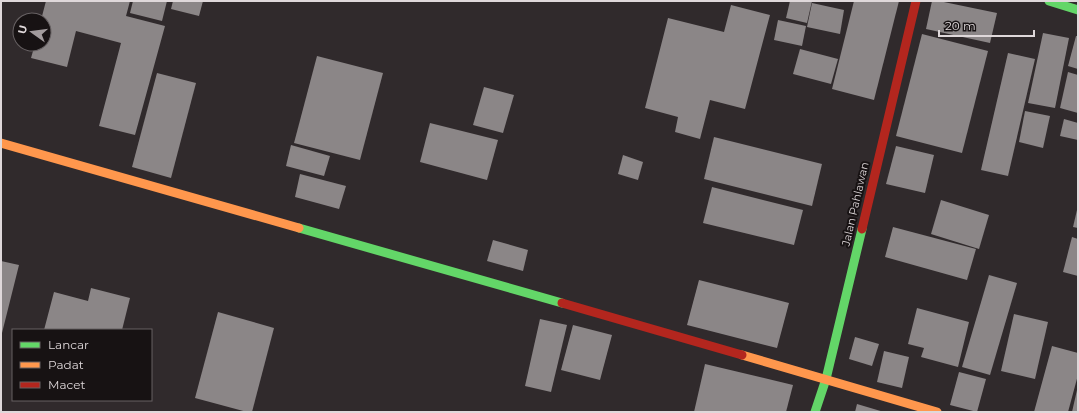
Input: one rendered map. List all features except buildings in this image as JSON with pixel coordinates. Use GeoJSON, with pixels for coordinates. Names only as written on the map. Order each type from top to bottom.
{"type":"FeatureCollection","features":[{"type":"Feature","properties":{"kind":"main road","name":"Jalan Pahlawan"},"geometry":{"type":"LineString","coordinates":[[815,412],[826,379],[916,1]]}},
{"type":"Feature","properties":{"kind":"main road"},"geometry":{"type":"LineString","coordinates":[[1049,1],[1078,10]]}},
{"type":"Feature","properties":{"kind":"main road"},"geometry":{"type":"LineString","coordinates":[[1,143],[937,412]]}},
{"type":"Feature","properties":{"kind":"traffic: fast"},"geometry":{"type":"LineString","coordinates":[[1049,1],[1078,10]]}},
{"type":"Feature","properties":{"kind":"traffic: fast"},"geometry":{"type":"LineString","coordinates":[[299,228],[562,303]]}},
{"type":"Feature","properties":{"kind":"traffic: fast"},"geometry":{"type":"LineString","coordinates":[[815,412],[826,379],[862,229]]}},
{"type":"Feature","properties":{"kind":"traffic: slow"},"geometry":{"type":"LineString","coordinates":[[1,143],[299,228]]}},
{"type":"Feature","properties":{"kind":"traffic: slow"},"geometry":{"type":"LineString","coordinates":[[742,355],[937,412]]}},
{"type":"Feature","properties":{"kind":"traffic: jam"},"geometry":{"type":"LineString","coordinates":[[862,229],[916,1]]}},
{"type":"Feature","properties":{"kind":"traffic: jam"},"geometry":{"type":"LineString","coordinates":[[562,303],[742,355]]}}]}
